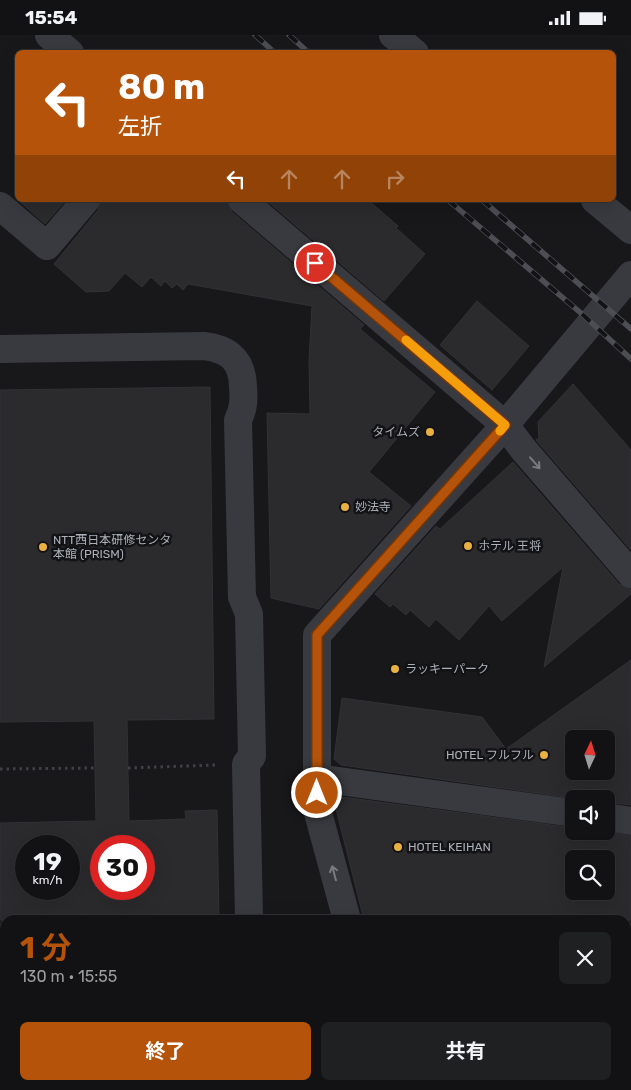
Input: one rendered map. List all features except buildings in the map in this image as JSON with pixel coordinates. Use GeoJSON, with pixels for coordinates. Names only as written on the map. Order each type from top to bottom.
{"type":"FeatureCollection","features":[{"type":"Feature","properties":{"kind":"street"},"geometry":{"type":"LineString","coordinates":[[49,35],[66,50]]}},
{"type":"Feature","properties":{"kind":"street"},"geometry":{"type":"LineString","coordinates":[[393,35],[411,50]]}},
{"type":"Feature","properties":{"kind":"street"},"geometry":{"type":"LineString","coordinates":[[0,206],[47,246],[84,202]]}},
{"type":"Feature","properties":{"kind":"street"},"geometry":{"type":"LineString","coordinates":[[244,202],[505,425],[523,449],[631,574]]}},
{"type":"Feature","properties":{"kind":"street"},"geometry":{"type":"LineString","coordinates":[[597,202],[631,229]]}},
{"type":"Feature","properties":{"kind":"street"},"geometry":{"type":"LineString","coordinates":[[346,915],[317,809],[317,635],[505,425],[631,275]]}},
{"type":"Feature","properties":{"kind":"street"},"geometry":{"type":"LineString","coordinates":[[0,349],[204,346],[226,351],[239,363],[243,373],[244,407],[238,420],[242,597],[249,614],[252,747],[252,756],[246,764],[249,915]]}},
{"type":"Feature","properties":{"kind":"street"},"geometry":{"type":"LineString","coordinates":[[317,778],[565,812]]}},
{"type":"Feature","properties":{"kind":"street"},"geometry":{"type":"LineString","coordinates":[[615,818],[631,821]]}},
{"type":"Feature","properties":{"kind":"path"},"geometry":{"type":"LineString","coordinates":[[128,768],[246,764]]}},
{"type":"Feature","properties":{"kind":"path"},"geometry":{"type":"LineString","coordinates":[[0,769],[95,768]]}},
{"type":"Feature","properties":{"kind":"railway"},"geometry":{"type":"LineString","coordinates":[[255,35],[272,50]]}},
{"type":"Feature","properties":{"kind":"railway"},"geometry":{"type":"LineString","coordinates":[[289,35],[306,50]]}},
{"type":"Feature","properties":{"kind":"railway"},"geometry":{"type":"LineString","coordinates":[[450,202],[582,314],[631,359]]}},
{"type":"Feature","properties":{"kind":"railway"},"geometry":{"type":"LineString","coordinates":[[484,202],[631,329]]}},
{"type":"Feature","properties":{"kind":"slow traffic"},"geometry":{"type":"LineString","coordinates":[[406,340],[505,425],[500,431]]}},
{"type":"Feature","properties":{"kind":"place","name":"タイムズ"},"geometry":{"type":"Point","coordinates":[430,432]}},
{"type":"Feature","properties":{"kind":"place","name":"妙法寺"},"geometry":{"type":"Point","coordinates":[345,507]}},
{"type":"Feature","properties":{"kind":"place","name":"ホテル 王将"},"geometry":{"type":"Point","coordinates":[468,546]}},
{"type":"Feature","properties":{"kind":"place","name":"NTT西日本研修センタ 本館 (PRISM)"},"geometry":{"type":"Point","coordinates":[43,547]}},
{"type":"Feature","properties":{"kind":"place","name":"ラッキーパーク"},"geometry":{"type":"Point","coordinates":[395,669]}},
{"type":"Feature","properties":{"kind":"place","name":"HOTEL フルフル"},"geometry":{"type":"Point","coordinates":[544,755]}},
{"type":"Feature","properties":{"kind":"place","name":"HOTEL KEIHAN"},"geometry":{"type":"Point","coordinates":[398,847]}},
{"type":"Feature","properties":{"kind":"route"},"geometry":{"type":"LineString","coordinates":[[315,263],[505,425],[317,635],[317,793]]}}]}
